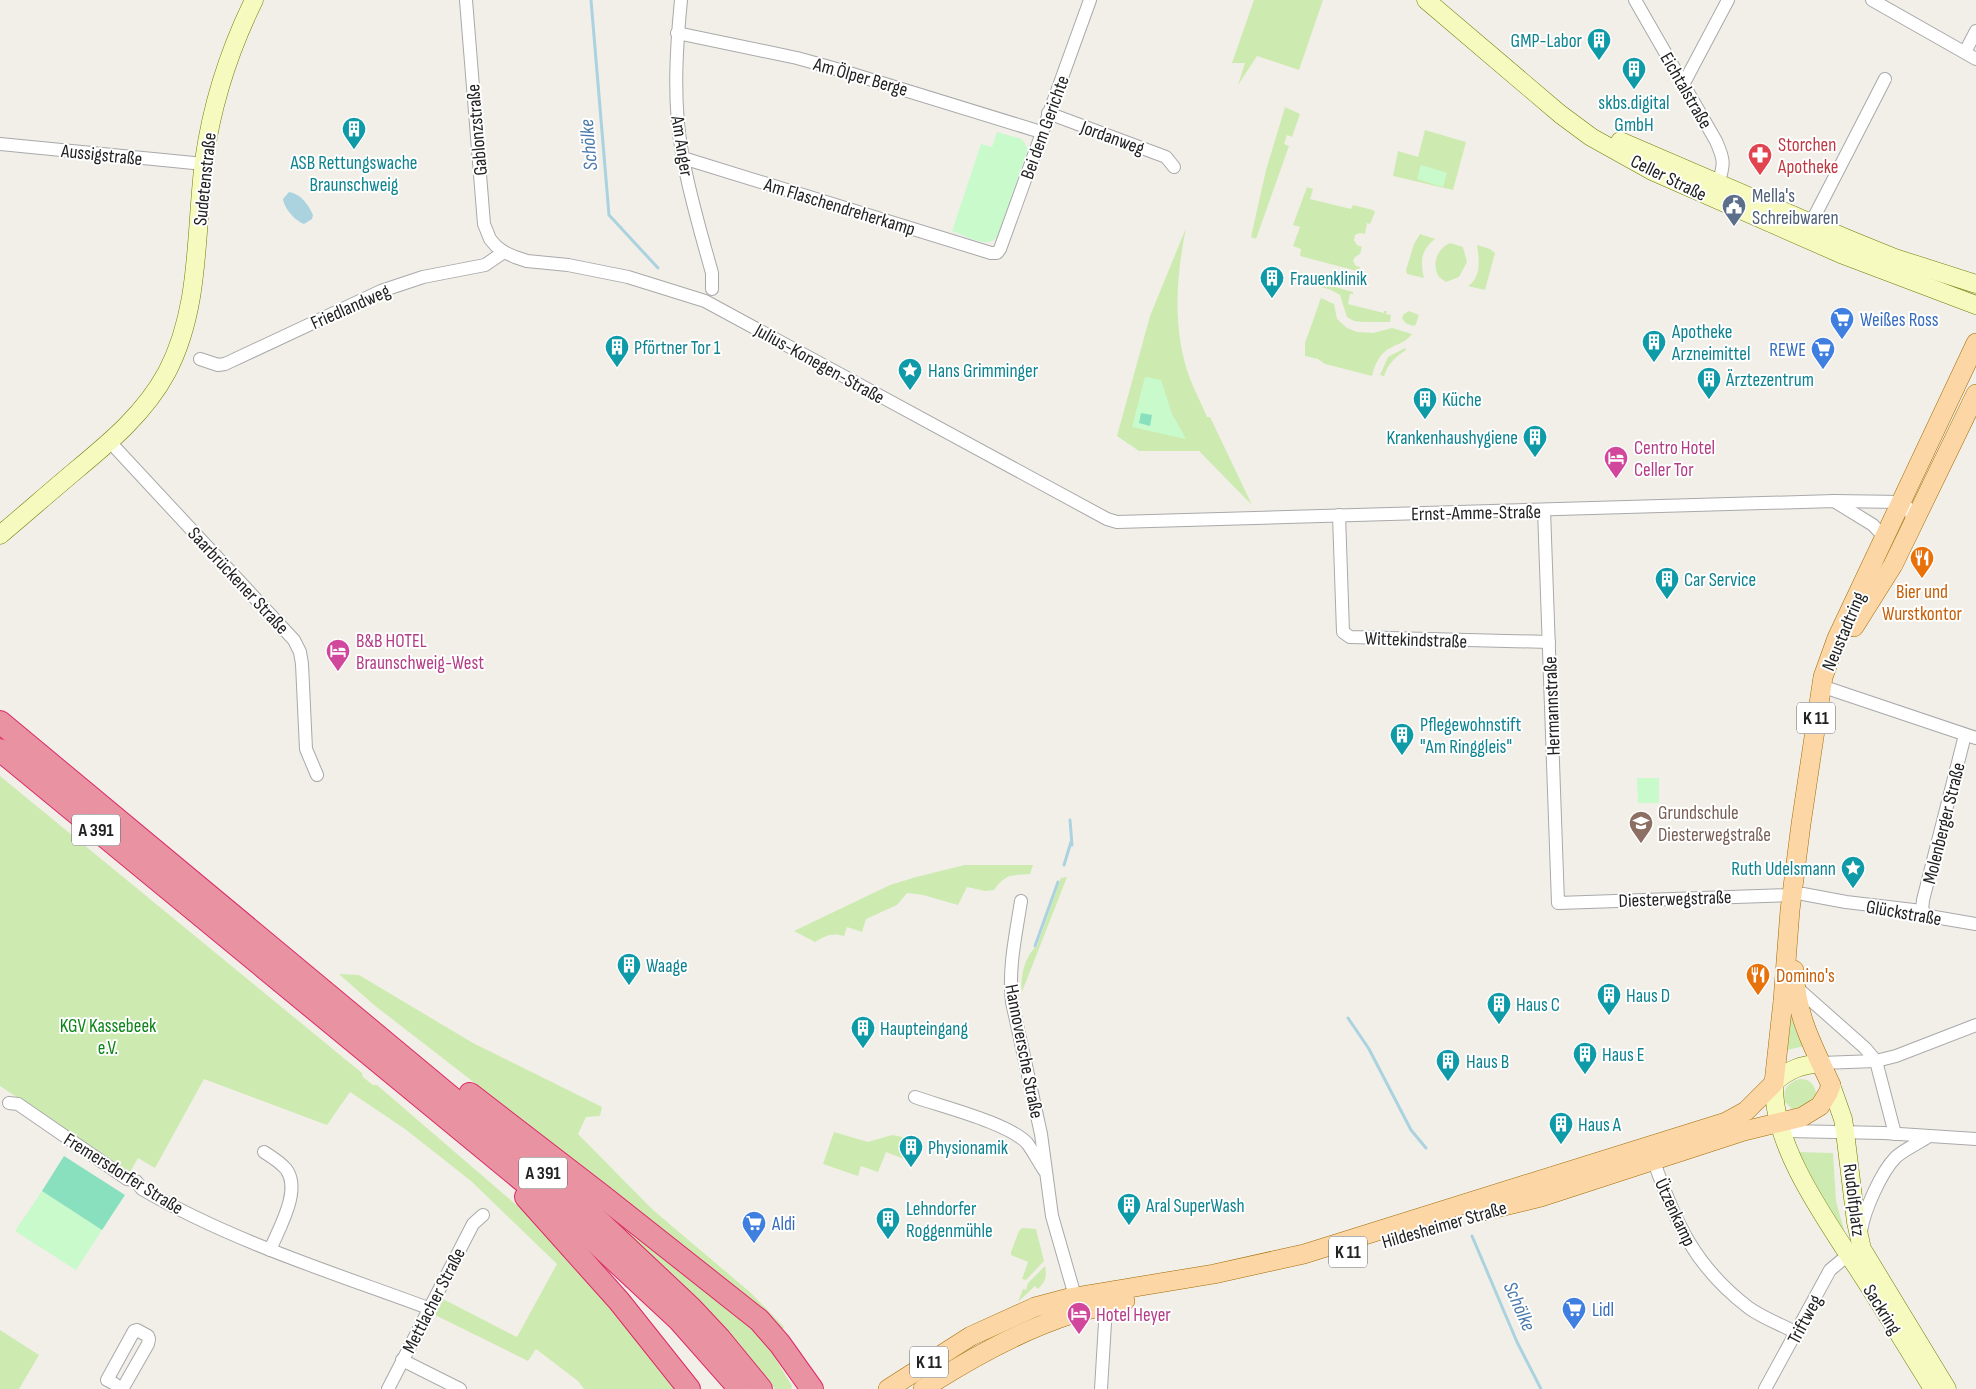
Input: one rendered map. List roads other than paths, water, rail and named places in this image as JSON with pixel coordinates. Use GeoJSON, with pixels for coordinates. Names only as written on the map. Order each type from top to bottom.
{"type":"FeatureCollection","features":[{"type":"Feature","properties":{"kind":"highway"},"geometry":{"type":"LineString","coordinates":[[0,713],[82,790]]}},
{"type":"Feature","properties":{"kind":"highway","name":"A 391"},"geometry":{"type":"LineString","coordinates":[[0,722],[596,1218],[692,1308],[761,1389]]}},
{"type":"Feature","properties":{"kind":"highway","name":"A 391"},"geometry":{"type":"LineString","coordinates":[[0,750],[244,953],[487,1150],[628,1271],[679,1320],[740,1389]]}},
{"type":"Feature","properties":{"kind":"highway"},"geometry":{"type":"LineString","coordinates":[[307,976],[354,1006],[633,1219],[759,1320],[771,1332],[812,1389]]}},
{"type":"Feature","properties":{"kind":"highway"},"geometry":{"type":"LineString","coordinates":[[487,1150],[570,1248],[618,1301],[689,1389]]}},
{"type":"Feature","properties":{"kind":"highway"},"geometry":{"type":"LineString","coordinates":[[795,1366],[802,1389]]}},
{"type":"Feature","properties":{"kind":"main road","name":"Sudetenstraße"},"geometry":{"type":"LineString","coordinates":[[110,442],[136,416],[152,396],[171,363],[185,326],[191,301],[204,164],[216,95],[254,0]]}},
{"type":"Feature","properties":{"kind":"main road","name":"Celler Straße"},"geometry":{"type":"LineString","coordinates":[[1426,0],[1534,92],[1591,136],[1652,171],[1715,191],[1790,223],[1841,254],[1976,304]]}},
{"type":"Feature","properties":{"kind":"main road","name":"Celler Straße"},"geometry":{"type":"LineString","coordinates":[[1442,0],[1529,75],[1596,127],[1715,191]]}},
{"type":"Feature","properties":{"kind":"main road","name":"Celler Straße"},"geometry":{"type":"LineString","coordinates":[[1790,223],[1811,223],[1895,258],[1976,284]]}},
{"type":"Feature","properties":{"kind":"main road","name":"Neustadtring"},"geometry":{"type":"LineString","coordinates":[[1795,986],[1797,894],[1823,677],[1830,654],[1976,343]]}},
{"type":"Feature","properties":{"kind":"main road","name":"Neustadtring"},"geometry":{"type":"LineString","coordinates":[[1783,1001],[1785,956],[1834,672],[1848,638],[1858,619],[1884,580],[1976,394]]}},
{"type":"Feature","properties":{"kind":"main road"},"geometry":{"type":"LineString","coordinates":[[0,535],[110,442]]}},
{"type":"Feature","properties":{"kind":"main road","name":"Rudolfplatz"},"geometry":{"type":"LineString","coordinates":[[1795,986],[1803,1024],[1831,1085],[1843,1119],[1856,1222],[1855,1252]]}},
{"type":"Feature","properties":{"kind":"main road","name":"Rudolfplatz"},"geometry":{"type":"LineString","coordinates":[[1783,1001],[1774,1083],[1774,1103],[1778,1122],[1804,1182],[1832,1228]]}},
{"type":"Feature","properties":{"kind":"main road","name":"K 11"},"geometry":{"type":"LineString","coordinates":[[1774,1083],[1781,1076],[1795,1068],[1821,1063]]}},
{"type":"Feature","properties":{"kind":"main road","name":"Hildesheimer Straße"},"geometry":{"type":"LineString","coordinates":[[1102,1300],[1304,1254],[1726,1122],[1746,1111],[1774,1083]]}},
{"type":"Feature","properties":{"kind":"main road","name":"K 11"},"geometry":{"type":"LineString","coordinates":[[1778,1122],[1802,1117],[1816,1109],[1824,1101],[1831,1085]]}},
{"type":"Feature","properties":{"kind":"main road","name":"Hildesheimer Straße"},"geometry":{"type":"LineString","coordinates":[[1078,1304],[1245,1279],[1304,1265],[1475,1212],[1541,1197],[1744,1131],[1778,1122]]}},
{"type":"Feature","properties":{"kind":"main road","name":"Sackring"},"geometry":{"type":"LineString","coordinates":[[1832,1228],[1855,1252],[1947,1389]]}},
{"type":"Feature","properties":{"kind":"main road","name":"Sackring"},"geometry":{"type":"LineString","coordinates":[[1855,1252],[1933,1389]]}},
{"type":"Feature","properties":{"kind":"main road","name":"K 11"},"geometry":{"type":"LineString","coordinates":[[888,1389],[971,1336],[1030,1308],[1078,1304]]}},
{"type":"Feature","properties":{"kind":"main road","name":"K 11"},"geometry":{"type":"LineString","coordinates":[[923,1389],[993,1348],[1052,1322],[1078,1304]]}},
{"type":"Feature","properties":{"kind":"street","name":"Gablonzstraße"},"geometry":{"type":"LineString","coordinates":[[466,0],[484,224],[490,239],[504,252]]}},
{"type":"Feature","properties":{"kind":"street","name":"Am Anger"},"geometry":{"type":"LineString","coordinates":[[681,0],[678,32],[677,104],[683,158],[712,273],[712,289]]}},
{"type":"Feature","properties":{"kind":"street","name":"Bei dem Gerichte"},"geometry":{"type":"LineString","coordinates":[[997,253],[1090,0]]}},
{"type":"Feature","properties":{"kind":"street","name":"Eichtalstraße"},"geometry":{"type":"LineString","coordinates":[[1635,0],[1716,141],[1723,158],[1722,173],[1715,191]]}},
{"type":"Feature","properties":{"kind":"street"},"geometry":{"type":"LineString","coordinates":[[1684,83],[1728,0]]}},
{"type":"Feature","properties":{"kind":"street"},"geometry":{"type":"LineString","coordinates":[[1872,0],[1970,56],[1976,31]]}},
{"type":"Feature","properties":{"kind":"street"},"geometry":{"type":"LineString","coordinates":[[1892,12],[1899,0]]}},
{"type":"Feature","properties":{"kind":"street","name":"Am Ölper Berge"},"geometry":{"type":"LineString","coordinates":[[678,32],[815,63],[1041,132]]}},
{"type":"Feature","properties":{"kind":"street"},"geometry":{"type":"LineString","coordinates":[[1811,223],[1885,80]]}},
{"type":"Feature","properties":{"kind":"street","name":"Jordanweg"},"geometry":{"type":"LineString","coordinates":[[1048,114],[1166,156],[1174,167]]}},
{"type":"Feature","properties":{"kind":"street","name":"Aussigstraße"},"geometry":{"type":"LineString","coordinates":[[0,144],[204,164]]}},
{"type":"Feature","properties":{"kind":"street","name":"Am Flaschendreherkamp"},"geometry":{"type":"LineString","coordinates":[[683,158],[991,253],[997,253]]}},
{"type":"Feature","properties":{"kind":"street","name":"Friedlandweg"},"geometry":{"type":"LineString","coordinates":[[200,359],[225,364],[381,291],[422,277],[485,265],[504,252]]}},
{"type":"Feature","properties":{"kind":"street","name":"Julius-Konegen-Straße"},"geometry":{"type":"LineString","coordinates":[[504,252],[527,261],[568,265],[628,277],[705,301],[1056,492],[1107,519],[1118,522]]}},
{"type":"Feature","properties":{"kind":"street","name":"Saarbrückener Straße"},"geometry":{"type":"LineString","coordinates":[[110,442],[294,640],[300,652],[302,664],[306,749],[317,774]]}},
{"type":"Feature","properties":{"kind":"street"},"geometry":{"type":"LineString","coordinates":[[1834,501],[1873,525],[1885,538]]}},
{"type":"Feature","properties":{"kind":"street","name":"Ernst-Amme-Straße"},"geometry":{"type":"LineString","coordinates":[[1118,522],[1834,501],[1902,502]]}},
{"type":"Feature","properties":{"kind":"street"},"geometry":{"type":"LineString","coordinates":[[1902,502],[1909,507],[1912,516],[1909,531]]}},
{"type":"Feature","properties":{"kind":"street","name":"Hermannstraße"},"geometry":{"type":"LineString","coordinates":[[1544,510],[1558,903]]}},
{"type":"Feature","properties":{"kind":"street","name":"Wittekindstraße"},"geometry":{"type":"LineString","coordinates":[[1339,515],[1343,632],[1345,635],[1350,637],[1549,642]]}},
{"type":"Feature","properties":{"kind":"street"},"geometry":{"type":"LineString","coordinates":[[1830,689],[1970,737]]}},
{"type":"Feature","properties":{"kind":"street","name":"Molenberger Straße"},"geometry":{"type":"LineString","coordinates":[[1922,911],[1923,900],[1970,737]]}},
{"type":"Feature","properties":{"kind":"street","name":"Diesterwegstraße"},"geometry":{"type":"LineString","coordinates":[[1558,903],[1797,894]]}},
{"type":"Feature","properties":{"kind":"street","name":"Glückstraße"},"geometry":{"type":"LineString","coordinates":[[1797,894],[1922,911],[1928,916],[1976,924]]}},
{"type":"Feature","properties":{"kind":"street","name":"Hannoversche Straße"},"geometry":{"type":"LineString","coordinates":[[1021,901],[1010,988],[1041,1134],[1052,1216],[1078,1304]]}},
{"type":"Feature","properties":{"kind":"street"},"geometry":{"type":"LineString","coordinates":[[1795,986],[1865,1048],[1876,1061],[1895,1134]]}},
{"type":"Feature","properties":{"kind":"street"},"geometry":{"type":"LineString","coordinates":[[1821,1063],[1876,1061],[1904,1054],[1976,1025]]}},
{"type":"Feature","properties":{"kind":"street","name":"Hannoversche Straße"},"geometry":{"type":"LineString","coordinates":[[915,1097],[996,1125],[1014,1134],[1026,1143],[1045,1172]]}},
{"type":"Feature","properties":{"kind":"street","name":"Fremersdorfer Straße"},"geometry":{"type":"LineString","coordinates":[[9,1103],[18,1104],[127,1179],[136,1181],[142,1189],[207,1223],[270,1250],[428,1308]]}},
{"type":"Feature","properties":{"kind":"street"},"geometry":{"type":"LineString","coordinates":[[1778,1122],[1788,1131],[1976,1138]]}},
{"type":"Feature","properties":{"kind":"street","name":"Rudolfplatz"},"geometry":{"type":"LineString","coordinates":[[1855,1252],[1865,1212],[1891,1163],[1897,1156],[1929,1136]]}},
{"type":"Feature","properties":{"kind":"street"},"geometry":{"type":"LineString","coordinates":[[264,1152],[281,1164],[287,1171],[292,1183],[292,1194],[270,1250]]}},
{"type":"Feature","properties":{"kind":"street","name":"Ützenkamp"},"geometry":{"type":"LineString","coordinates":[[1653,1160],[1671,1209],[1695,1254],[1718,1280],[1750,1309],[1797,1333]]}},
{"type":"Feature","properties":{"kind":"street","name":"Mettlacher Straße"},"geometry":{"type":"LineString","coordinates":[[388,1389],[428,1308],[473,1224],[483,1215]]}},
{"type":"Feature","properties":{"kind":"street","name":"Triftweg"},"geometry":{"type":"LineString","coordinates":[[1765,1389],[1830,1270],[1855,1252]]}},
{"type":"Feature","properties":{"kind":"street"},"geometry":{"type":"LineString","coordinates":[[1101,1389],[1105,1323],[1102,1300]]}},
{"type":"Feature","properties":{"kind":"street"},"geometry":{"type":"LineString","coordinates":[[402,1360],[460,1389]]}},
{"type":"Feature","properties":{"kind":"water"},"geometry":{"type":"Polygon","coordinates":[[[289,192],[304,200],[313,215],[312,219],[304,224],[290,214],[283,199],[289,192]]]}},
{"type":"Feature","properties":{"kind":"waterway","name":"Schölke"},"geometry":{"type":"LineString","coordinates":[[591,0],[609,215],[658,268]]}},
{"type":"Feature","properties":{"kind":"waterway","name":"Schölke"},"geometry":{"type":"LineString","coordinates":[[1070,820],[1072,845]]}},
{"type":"Feature","properties":{"kind":"waterway"},"geometry":{"type":"LineString","coordinates":[[1064,865],[1071,842]]}},
{"type":"Feature","properties":{"kind":"waterway"},"geometry":{"type":"LineString","coordinates":[[1035,946],[1058,882]]}},
{"type":"Feature","properties":{"kind":"waterway","name":"Schölke"},"geometry":{"type":"LineString","coordinates":[[1348,1018],[1369,1049],[1411,1130],[1426,1148]]}},
{"type":"Feature","properties":{"kind":"waterway","name":"Schölke"},"geometry":{"type":"LineString","coordinates":[[1472,1236],[1517,1342],[1541,1389]]}},
{"type":"Feature","properties":{"kind":"place","name":"GMP-Labor"},"geometry":{"type":"Point","coordinates":[1599,61]}},
{"type":"Feature","properties":{"kind":"place","name":"skbs.digital GmbH"},"geometry":{"type":"Point","coordinates":[1634,90]}},
{"type":"Feature","properties":{"kind":"place","name":"ASB Rettungswache Braunschweig"},"geometry":{"type":"Point","coordinates":[354,150]}},
{"type":"Feature","properties":{"kind":"place","name":"Storchen Apotheke"},"geometry":{"type":"Point","coordinates":[1760,176]}},
{"type":"Feature","properties":{"kind":"place","name":"Mella's Schreibwaren"},"geometry":{"type":"Point","coordinates":[1734,227]}},
{"type":"Feature","properties":{"kind":"place","name":"Frauenklinik"},"geometry":{"type":"Point","coordinates":[1272,299]}},
{"type":"Feature","properties":{"kind":"place","name":"Weißes Ross"},"geometry":{"type":"Point","coordinates":[1842,340]}},
{"type":"Feature","properties":{"kind":"place","name":"Apotheke Arzneimittel"},"geometry":{"type":"Point","coordinates":[1654,363]}},
{"type":"Feature","properties":{"kind":"place","name":"Pförtner Tor 1"},"geometry":{"type":"Point","coordinates":[617,368]}},
{"type":"Feature","properties":{"kind":"place","name":"REWE"},"geometry":{"type":"Point","coordinates":[1823,370]}},
{"type":"Feature","properties":{"kind":"place","name":"Hans Grimminger"},"geometry":{"type":"Point","coordinates":[910,391]}},
{"type":"Feature","properties":{"kind":"place","name":"Ärztezentrum"},"geometry":{"type":"Point","coordinates":[1709,400]}},
{"type":"Feature","properties":{"kind":"place","name":"Küche"},"geometry":{"type":"Point","coordinates":[1425,420]}},
{"type":"Feature","properties":{"kind":"place","name":"Krankenhaushygiene"},"geometry":{"type":"Point","coordinates":[1535,458]}},
{"type":"Feature","properties":{"kind":"place","name":"Centro Hotel Celler Tor"},"geometry":{"type":"Point","coordinates":[1616,479]}},
{"type":"Feature","properties":{"kind":"place","name":"Bier und Wurstkontor"},"geometry":{"type":"Point","coordinates":[1922,579]}},
{"type":"Feature","properties":{"kind":"place","name":"Car Service"},"geometry":{"type":"Point","coordinates":[1667,600]}},
{"type":"Feature","properties":{"kind":"place","name":"B&B HOTEL Braunschweig-West"},"geometry":{"type":"Point","coordinates":[338,672]}},
{"type":"Feature","properties":{"kind":"place","name":"Pflegewohnstift \"Am Ringgleis\""},"geometry":{"type":"Point","coordinates":[1402,756]}},
{"type":"Feature","properties":{"kind":"place","name":"Grundschule Diesterwegstraße"},"geometry":{"type":"Point","coordinates":[1641,844]}},
{"type":"Feature","properties":{"kind":"place","name":"Ruth Udelsmann"},"geometry":{"type":"Point","coordinates":[1853,889]}},
{"type":"Feature","properties":{"kind":"place","name":"Waage"},"geometry":{"type":"Point","coordinates":[629,986]}},
{"type":"Feature","properties":{"kind":"place","name":"Domino's"},"geometry":{"type":"Point","coordinates":[1758,996]}},
{"type":"Feature","properties":{"kind":"place","name":"Haus D"},"geometry":{"type":"Point","coordinates":[1609,1016]}},
{"type":"Feature","properties":{"kind":"place","name":"Haus C"},"geometry":{"type":"Point","coordinates":[1499,1025]}},
{"type":"Feature","properties":{"kind":"place","name":"Haupteingang"},"geometry":{"type":"Point","coordinates":[863,1049]}},
{"type":"Feature","properties":{"kind":"place","name":"Haus E"},"geometry":{"type":"Point","coordinates":[1585,1075]}},
{"type":"Feature","properties":{"kind":"place","name":"Haus B"},"geometry":{"type":"Point","coordinates":[1448,1082]}},
{"type":"Feature","properties":{"kind":"place","name":"Haus A"},"geometry":{"type":"Point","coordinates":[1561,1145]}},
{"type":"Feature","properties":{"kind":"place","name":"Physionamik"},"geometry":{"type":"Point","coordinates":[911,1168]}},
{"type":"Feature","properties":{"kind":"place","name":"Aral SuperWash"},"geometry":{"type":"Point","coordinates":[1129,1226]}},
{"type":"Feature","properties":{"kind":"place","name":"Lehndorfer Roggenmühle"},"geometry":{"type":"Point","coordinates":[888,1240]}},
{"type":"Feature","properties":{"kind":"place","name":"Aldi"},"geometry":{"type":"Point","coordinates":[754,1244]}},
{"type":"Feature","properties":{"kind":"place","name":"Lidl"},"geometry":{"type":"Point","coordinates":[1574,1330]}},
{"type":"Feature","properties":{"kind":"place","name":"Hotel Heyer"},"geometry":{"type":"Point","coordinates":[1079,1335]}},
{"type":"Feature","properties":{"kind":"park label","name":"KGV Kassebeek e.V."},"geometry":{"type":"Point","coordinates":[108,1036]}}]}
